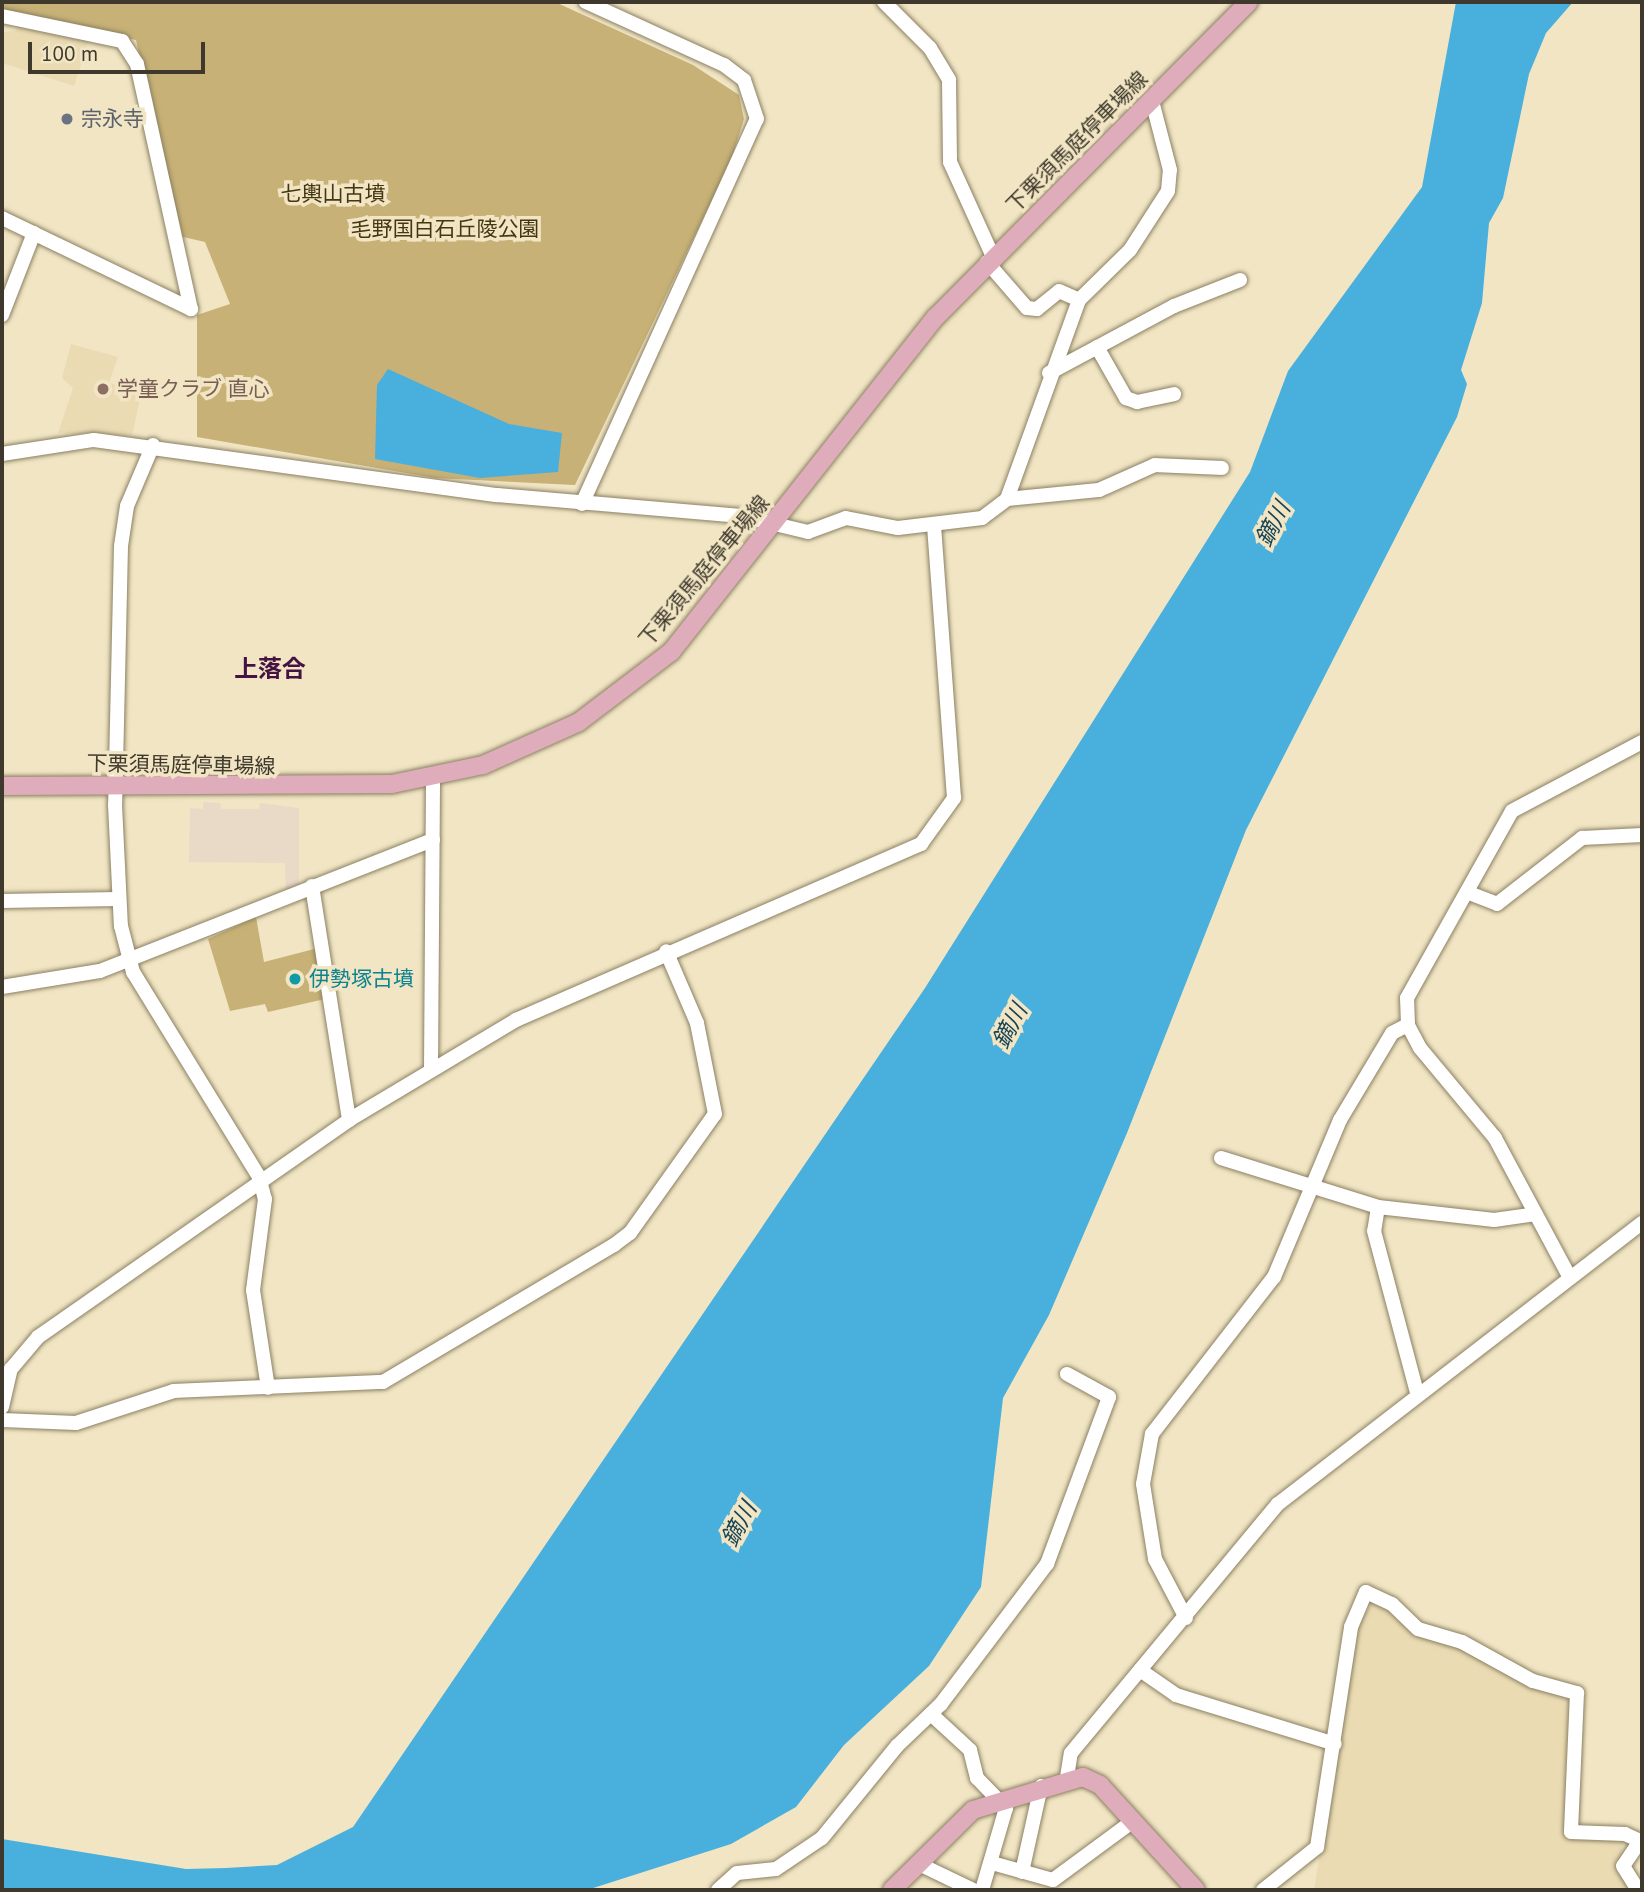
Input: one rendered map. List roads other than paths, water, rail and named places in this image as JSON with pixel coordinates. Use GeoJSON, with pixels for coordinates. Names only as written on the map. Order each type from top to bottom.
{"type":"FeatureCollection","features":[{"type":"Feature","properties":{"kind":"main road","name":"下栗須馬庭停車場線"},"geometry":{"type":"LineString","coordinates":[[2,786],[331,788],[433,779],[527,749],[624,692],[671,652],[774,527],[880,382],[990,259],[1249,2]]}},
{"type":"Feature","properties":{"kind":"main road"},"geometry":{"type":"LineString","coordinates":[[892,1890],[955,1822],[1000,1798],[1067,1777],[1092,1779],[1196,1890]]}},
{"type":"Feature","properties":{"kind":"street"},"geometry":{"type":"LineString","coordinates":[[582,504],[757,119],[756,99],[744,80],[724,65],[586,2]]}},
{"type":"Feature","properties":{"kind":"street"},"geometry":{"type":"LineString","coordinates":[[884,2],[930,48],[949,80],[950,162],[990,259],[1027,308],[1037,309],[1059,291],[1079,300]]}},
{"type":"Feature","properties":{"kind":"street"},"geometry":{"type":"LineString","coordinates":[[2,16],[122,41],[137,64],[191,309],[2,218]]}},
{"type":"Feature","properties":{"kind":"street"},"geometry":{"type":"LineString","coordinates":[[1007,499],[1049,373],[1079,300],[1130,250],[1168,191],[1170,170],[1152,101]]}},
{"type":"Feature","properties":{"kind":"street"},"geometry":{"type":"LineString","coordinates":[[2,315],[34,233]]}},
{"type":"Feature","properties":{"kind":"street"},"geometry":{"type":"LineString","coordinates":[[1049,373],[1097,347],[1240,280]]}},
{"type":"Feature","properties":{"kind":"street"},"geometry":{"type":"LineString","coordinates":[[1097,347],[1126,398],[1137,402],[1174,394]]}},
{"type":"Feature","properties":{"kind":"street"},"geometry":{"type":"LineString","coordinates":[[2,454],[78,439],[153,446],[582,504],[725,514],[774,527],[808,532],[846,518],[934,527],[982,518],[1007,499],[1099,490],[1155,465],[1222,468]]}},
{"type":"Feature","properties":{"kind":"street"},"geometry":{"type":"LineString","coordinates":[[153,446],[127,506],[121,546],[115,786],[118,899],[128,960],[259,1177],[264,1213],[253,1290],[268,1388]]}},
{"type":"Feature","properties":{"kind":"street"},"geometry":{"type":"LineString","coordinates":[[2,1407],[11,1369],[38,1337],[259,1177],[349,1120],[516,1020],[666,951],[897,857],[921,844],[949,811],[954,798],[934,527]]}},
{"type":"Feature","properties":{"kind":"street"},"geometry":{"type":"LineString","coordinates":[[1569,1276],[1478,1114],[1420,1048],[1408,1025],[1407,998],[1418,973],[1469,893],[1512,811],[1642,742]]}},
{"type":"Feature","properties":{"kind":"street"},"geometry":{"type":"LineString","coordinates":[[431,1070],[433,779]]}},
{"type":"Feature","properties":{"kind":"street"},"geometry":{"type":"LineString","coordinates":[[1469,893],[1497,904],[1583,838],[1642,835]]}},
{"type":"Feature","properties":{"kind":"street"},"geometry":{"type":"LineString","coordinates":[[2,987],[87,974],[433,840]]}},
{"type":"Feature","properties":{"kind":"street"},"geometry":{"type":"LineString","coordinates":[[312,886],[349,1120]]}},
{"type":"Feature","properties":{"kind":"street"},"geometry":{"type":"LineString","coordinates":[[2,901],[118,899]]}},
{"type":"Feature","properties":{"kind":"street"},"geometry":{"type":"LineString","coordinates":[[2,1420],[76,1423],[174,1391],[268,1388],[391,1379],[630,1233],[715,1114],[697,1023],[666,951]]}},
{"type":"Feature","properties":{"kind":"street"},"geometry":{"type":"LineString","coordinates":[[1185,1618],[1155,1559],[1143,1484],[1152,1434],[1275,1277],[1312,1187],[1362,1079],[1392,1033],[1408,1025]]}},
{"type":"Feature","properties":{"kind":"street"},"geometry":{"type":"LineString","coordinates":[[1222,1158],[1378,1207],[1493,1220],[1536,1214]]}},
{"type":"Feature","properties":{"kind":"street"},"geometry":{"type":"LineString","coordinates":[[1378,1207],[1374,1231],[1417,1393]]}},
{"type":"Feature","properties":{"kind":"street"},"geometry":{"type":"LineString","coordinates":[[1067,1777],[1071,1753],[1278,1504],[1417,1393],[1642,1223]]}},
{"type":"Feature","properties":{"kind":"street"},"geometry":{"type":"LineString","coordinates":[[718,1890],[737,1873],[776,1869],[822,1838],[931,1714],[1046,1564],[1109,1397],[1067,1374]]}},
{"type":"Feature","properties":{"kind":"street"},"geometry":{"type":"LineString","coordinates":[[1264,1890],[1317,1846],[1335,1744],[1350,1627],[1366,1592],[1392,1604],[1418,1629],[1462,1642],[1533,1681],[1577,1693],[1571,1832],[1625,1834],[1641,1841],[1623,1866],[1638,1890]]}},
{"type":"Feature","properties":{"kind":"street"},"geometry":{"type":"LineString","coordinates":[[1140,1670],[1176,1695],[1335,1744]]}},
{"type":"Feature","properties":{"kind":"street"},"geometry":{"type":"LineString","coordinates":[[931,1714],[970,1751],[977,1778],[1000,1798],[1003,1833],[982,1890]]}},
{"type":"Feature","properties":{"kind":"street"},"geometry":{"type":"LineString","coordinates":[[1022,1872],[1041,1786]]}},
{"type":"Feature","properties":{"kind":"street"},"geometry":{"type":"LineString","coordinates":[[992,1863],[1053,1880],[1133,1821]]}},
{"type":"Feature","properties":{"kind":"street"},"geometry":{"type":"LineString","coordinates":[[917,1863],[972,1890]]}},
{"type":"Feature","properties":{"kind":"water","name":"鏑川"},"geometry":{"type":"Polygon","coordinates":[[[1456,2],[1573,2],[1546,33],[1529,74],[1503,198],[1489,223],[1482,303],[1461,370],[1467,384],[1457,417],[1246,830],[1127,1133],[1049,1315],[1003,1398],[981,1587],[929,1666],[844,1745],[796,1807],[731,1844],[587,1890],[2,1890],[2,1839],[186,1869],[226,1868],[277,1865],[353,1827],[925,988],[1250,472],[1288,371],[1422,187],[1456,2]]]}},
{"type":"Feature","properties":{"kind":"water"},"geometry":{"type":"Polygon","coordinates":[[[388,369],[509,424],[562,433],[558,472],[480,478],[375,459],[377,385],[388,369]]]}},
{"type":"Feature","properties":{"kind":"place","name":"宗永寺"},"geometry":{"type":"Point","coordinates":[67,119]}},
{"type":"Feature","properties":{"kind":"place","name":"学童クラブ 直心"},"geometry":{"type":"Point","coordinates":[103,389]}},
{"type":"Feature","properties":{"kind":"place","name":"伊勢塚古墳"},"geometry":{"type":"Point","coordinates":[295,979]}},
{"type":"Feature","properties":{"kind":"district","name":"上落合"},"geometry":{"type":"Point","coordinates":[270,669]}},
{"type":"Feature","properties":{"kind":"park label","name":"七輿山古墳"},"geometry":{"type":"Point","coordinates":[333,194]}},
{"type":"Feature","properties":{"kind":"park label","name":"毛野国白石丘陵公園"},"geometry":{"type":"Point","coordinates":[445,229]}}]}
